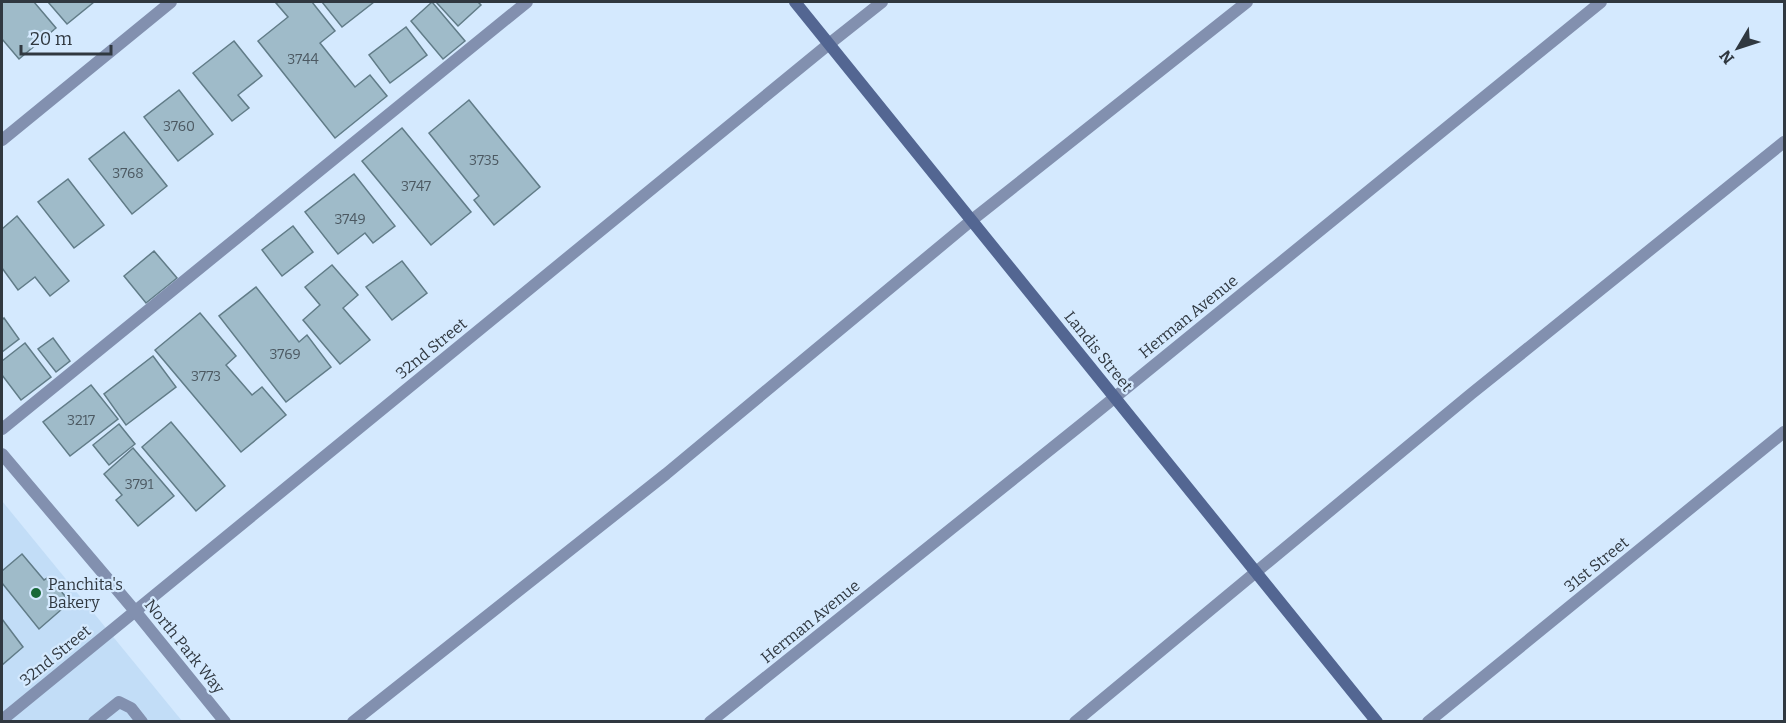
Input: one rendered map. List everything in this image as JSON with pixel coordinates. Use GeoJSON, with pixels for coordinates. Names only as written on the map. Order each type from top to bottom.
{"type":"FeatureCollection","features":[{"type":"Feature","properties":{"kind":"main road","name":"Landis Street"},"geometry":{"type":"LineString","coordinates":[[795,2],[1377,722]]}},
{"type":"Feature","properties":{"kind":"street"},"geometry":{"type":"LineString","coordinates":[[2,140],[171,2]]}},
{"type":"Feature","properties":{"kind":"street"},"geometry":{"type":"LineString","coordinates":[[2,429],[527,2]]}},
{"type":"Feature","properties":{"kind":"street","name":"32nd Street"},"geometry":{"type":"LineString","coordinates":[[2,720],[882,2]]}},
{"type":"Feature","properties":{"kind":"street"},"geometry":{"type":"LineString","coordinates":[[354,722],[666,474],[972,220],[1247,2]]}},
{"type":"Feature","properties":{"kind":"street","name":"Herman Avenue"},"geometry":{"type":"LineString","coordinates":[[710,722],[1601,2]]}},
{"type":"Feature","properties":{"kind":"street"},"geometry":{"type":"LineString","coordinates":[[1075,722],[1471,394],[1785,142]]}},
{"type":"Feature","properties":{"kind":"street","name":"31st Street"},"geometry":{"type":"LineString","coordinates":[[1428,722],[1785,432]]}},
{"type":"Feature","properties":{"kind":"street","name":"North Park Way"},"geometry":{"type":"LineString","coordinates":[[2,454],[135,611],[225,722]]}},
{"type":"Feature","properties":{"kind":"street"},"geometry":{"type":"LineString","coordinates":[[94,722],[119,702],[131,708],[142,722]]}},
{"type":"Feature","properties":{"kind":"shaded area"},"geometry":{"type":"Polygon","coordinates":[[[2,501],[182,721],[2,721],[2,501]]]}},
{"type":"Feature","properties":{"kind":"building"},"geometry":{"type":"Polygon","coordinates":[[[2,2],[34,2],[56,28],[19,59],[2,39],[2,2]]]}},
{"type":"Feature","properties":{"kind":"building"},"geometry":{"type":"Polygon","coordinates":[[[48,2],[94,2],[67,24],[48,2]]]}},
{"type":"Feature","properties":{"kind":"building"},"geometry":{"type":"Polygon","coordinates":[[[312,2],[335,31],[320,43],[355,87],[370,75],[387,96],[335,138],[258,41],[288,17],[276,3],[312,2]]]}},
{"type":"Feature","properties":{"kind":"building"},"geometry":{"type":"Polygon","coordinates":[[[322,2],[374,2],[342,27],[322,2]]]}},
{"type":"Feature","properties":{"kind":"building"},"geometry":{"type":"Polygon","coordinates":[[[432,2],[465,41],[443,59],[411,21],[432,2]]]}},
{"type":"Feature","properties":{"kind":"building"},"geometry":{"type":"Polygon","coordinates":[[[436,2],[478,2],[481,5],[458,26],[436,2]]]}},
{"type":"Feature","properties":{"kind":"building"},"geometry":{"type":"Polygon","coordinates":[[[406,27],[427,55],[390,83],[369,55],[406,27]]]}},
{"type":"Feature","properties":{"kind":"building"},"geometry":{"type":"Polygon","coordinates":[[[234,41],[262,76],[238,95],[249,108],[232,121],[193,73],[234,41]]]}},
{"type":"Feature","properties":{"kind":"building"},"geometry":{"type":"Polygon","coordinates":[[[179,90],[213,134],[178,161],[144,117],[179,90]]]}},
{"type":"Feature","properties":{"kind":"building"},"geometry":{"type":"Polygon","coordinates":[[[469,100],[540,187],[494,225],[474,200],[479,196],[429,133],[469,100]]]}},
{"type":"Feature","properties":{"kind":"building"},"geometry":{"type":"Polygon","coordinates":[[[402,128],[471,212],[431,245],[362,161],[402,128]]]}},
{"type":"Feature","properties":{"kind":"building"},"geometry":{"type":"Polygon","coordinates":[[[124,132],[167,186],[132,214],[89,159],[124,132]]]}},
{"type":"Feature","properties":{"kind":"building"},"geometry":{"type":"Polygon","coordinates":[[[354,174],[395,226],[373,243],[365,233],[338,254],[305,212],[354,174]]]}},
{"type":"Feature","properties":{"kind":"building"},"geometry":{"type":"Polygon","coordinates":[[[68,179],[104,225],[74,248],[38,202],[68,179]]]}},
{"type":"Feature","properties":{"kind":"building"},"geometry":{"type":"Polygon","coordinates":[[[17,216],[69,281],[50,296],[35,277],[18,290],[2,268],[2,229],[17,216]]]}},
{"type":"Feature","properties":{"kind":"building"},"geometry":{"type":"Polygon","coordinates":[[[293,226],[313,252],[282,276],[262,250],[293,226]]]}},
{"type":"Feature","properties":{"kind":"building"},"geometry":{"type":"Polygon","coordinates":[[[154,251],[177,278],[146,303],[124,276],[154,251]]]}},
{"type":"Feature","properties":{"kind":"building"},"geometry":{"type":"Polygon","coordinates":[[[402,261],[427,293],[392,320],[366,287],[402,261]]]}},
{"type":"Feature","properties":{"kind":"building"},"geometry":{"type":"Polygon","coordinates":[[[332,265],[358,295],[343,308],[370,340],[340,364],[303,320],[320,305],[305,287],[332,265]]]}},
{"type":"Feature","properties":{"kind":"building"},"geometry":{"type":"Polygon","coordinates":[[[256,287],[299,342],[307,335],[331,367],[286,402],[219,316],[256,287]]]}},
{"type":"Feature","properties":{"kind":"building"},"geometry":{"type":"Polygon","coordinates":[[[200,313],[236,356],[226,365],[252,395],[262,387],[286,415],[241,452],[155,350],[200,313]]]}},
{"type":"Feature","properties":{"kind":"building"},"geometry":{"type":"Polygon","coordinates":[[[4,318],[19,339],[2,352],[2,320],[4,318]]]}},
{"type":"Feature","properties":{"kind":"building"},"geometry":{"type":"Polygon","coordinates":[[[53,338],[70,361],[56,372],[38,349],[53,338]]]}},
{"type":"Feature","properties":{"kind":"building"},"geometry":{"type":"Polygon","coordinates":[[[25,343],[51,377],[21,400],[2,375],[2,361],[25,343]]]}},
{"type":"Feature","properties":{"kind":"building"},"geometry":{"type":"Polygon","coordinates":[[[153,356],[176,387],[126,425],[104,394],[153,356]]]}},
{"type":"Feature","properties":{"kind":"building"},"geometry":{"type":"Polygon","coordinates":[[[91,385],[118,419],[70,456],[43,422],[91,385]]]}},
{"type":"Feature","properties":{"kind":"building"},"geometry":{"type":"Polygon","coordinates":[[[171,422],[225,486],[196,511],[142,447],[171,422]]]}},
{"type":"Feature","properties":{"kind":"building"},"geometry":{"type":"Polygon","coordinates":[[[119,424],[135,444],[109,465],[93,445],[119,424]]]}},
{"type":"Feature","properties":{"kind":"building"},"geometry":{"type":"Polygon","coordinates":[[[133,448],[174,496],[138,526],[116,500],[122,495],[104,474],[133,448]]]}},
{"type":"Feature","properties":{"kind":"building","name":"Panchita's Bakery"},"geometry":{"type":"Polygon","coordinates":[[[22,554],[44,580],[49,577],[70,602],[39,629],[2,583],[2,571],[22,554]]]}},
{"type":"Feature","properties":{"kind":"building"},"geometry":{"type":"Polygon","coordinates":[[[2,619],[23,647],[2,665],[2,619]]]}},
{"type":"Feature","properties":{"kind":"place","name":"Panchita's Bakery"},"geometry":{"type":"Point","coordinates":[36,593]}}]}
